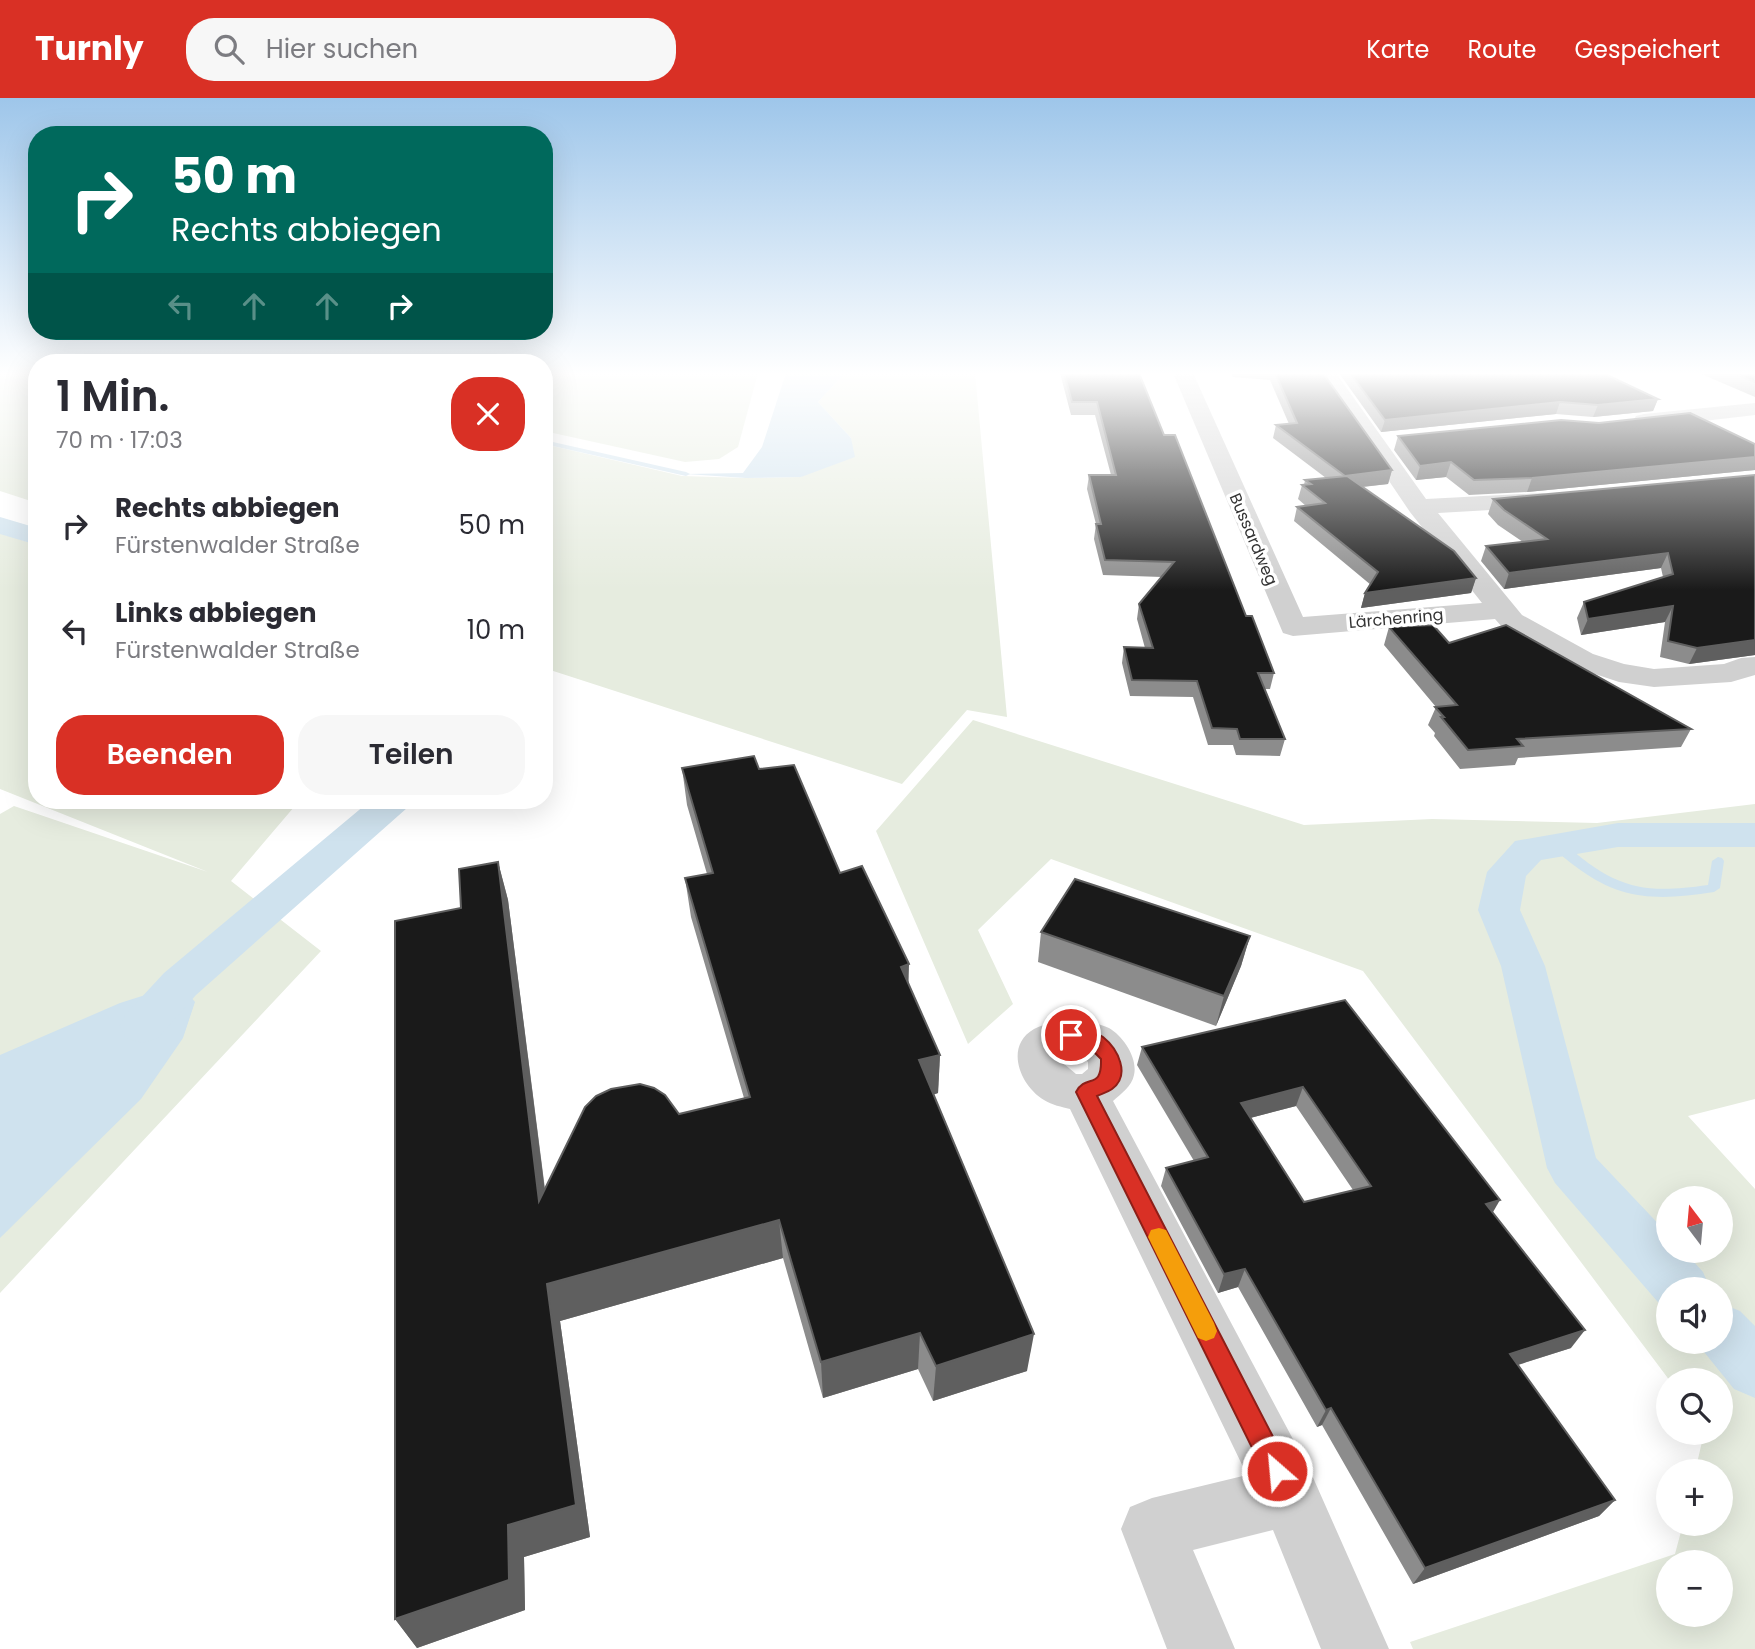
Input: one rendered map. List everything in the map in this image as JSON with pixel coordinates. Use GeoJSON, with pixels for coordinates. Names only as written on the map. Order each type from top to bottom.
{"type":"FeatureCollection","features":[{"type":"Feature","properties":{"kind":"street","name":"Bussardweg"},"geometry":{"type":"LineString","coordinates":[[1214,445],[1293,628]]}},
{"type":"Feature","properties":{"kind":"street"},"geometry":{"type":"LineString","coordinates":[[1379,445],[1419,507],[1500,610],[1512,621],[1582,660],[1619,673],[1654,678],[1731,673],[1741,667],[1755,666]]}},
{"type":"Feature","properties":{"kind":"street"},"geometry":{"type":"LineString","coordinates":[[1419,507],[1566,498]]}},
{"type":"Feature","properties":{"kind":"street","name":"Lärchenring"},"geometry":{"type":"LineString","coordinates":[[1293,628],[1500,610]]}},
{"type":"Feature","properties":{"kind":"street"},"geometry":{"type":"LineString","coordinates":[[1085,1092],[1290,1495],[1355,1649]]}},
{"type":"Feature","properties":{"kind":"street"},"geometry":{"type":"LineString","coordinates":[[1201,1649],[1152,1529],[1290,1495]]}},
{"type":"Feature","properties":{"kind":"shaded area"},"geometry":{"type":"Polygon","coordinates":[[[0,445],[28,445],[28,500],[0,491],[0,445]]]}},
{"type":"Feature","properties":{"kind":"shaded area"},"geometry":{"type":"Polygon","coordinates":[[[609,445],[738,445],[719,459],[685,462],[609,445]]]}},
{"type":"Feature","properties":{"kind":"shaded area"},"geometry":{"type":"Polygon","coordinates":[[[842,445],[982,445],[1007,717],[967,710],[902,784],[553,671],[553,446],[682,476],[801,477],[842,445]]]}},
{"type":"Feature","properties":{"kind":"shaded area"},"geometry":{"type":"Polygon","coordinates":[[[0,533],[28,542],[28,800],[0,789],[0,533]]]}},
{"type":"Feature","properties":{"kind":"shaded area"},"geometry":{"type":"Polygon","coordinates":[[[973,720],[1304,825],[1432,819],[1597,823],[1755,804],[1755,1099],[1688,1116],[1755,1189],[1755,1649],[1413,1649],[1410,1642],[1656,1560],[1656,1627],[1733,1627],[1733,1550],[1676,1550],[1680,1536],[1733,1536],[1733,1459],[1698,1459],[1701,1445],[1733,1445],[1733,1368],[1660,1368],[1363,971],[1051,859],[978,930],[1013,1004],[968,1044],[876,831],[973,720]]]}},
{"type":"Feature","properties":{"kind":"shaded area"},"geometry":{"type":"Polygon","coordinates":[[[14,806],[208,872],[50,809],[292,809],[231,881],[321,951],[0,1293],[0,814],[14,806]]]}},
{"type":"Feature","properties":{"kind":"water"},"geometry":{"type":"Polygon","coordinates":[[[853,445],[855,457],[801,477],[746,478],[686,474],[743,473],[762,447],[853,445]]]}},
{"type":"Feature","properties":{"kind":"water"},"geometry":{"type":"Polygon","coordinates":[[[180,984],[195,1002],[183,1038],[141,1099],[0,1238],[0,1055],[120,1003],[180,984]]]}},
{"type":"Feature","properties":{"kind":"building"},"geometry":{"type":"Polygon","coordinates":[[[1108,445],[1179,445],[1246,616],[1252,616],[1274,673],[1258,673],[1285,739],[1240,739],[1237,729],[1212,728],[1197,681],[1132,680],[1124,647],[1153,648],[1139,604],[1174,562],[1105,560],[1096,524],[1101,524],[1089,475],[1116,475],[1108,445]]]}},
{"type":"Feature","properties":{"kind":"building"},"geometry":{"type":"Polygon","coordinates":[[[1304,445],[1374,445],[1392,470],[1345,476],[1304,445]]]}},
{"type":"Feature","properties":{"kind":"building"},"geometry":{"type":"Polygon","coordinates":[[[1405,445],[1755,445],[1755,457],[1532,478],[1474,480],[1451,462],[1420,466],[1405,445]]]}},
{"type":"Feature","properties":{"kind":"building"},"geometry":{"type":"Polygon","coordinates":[[[1755,475],[1755,640],[1697,648],[1668,641],[1673,606],[1588,619],[1584,602],[1673,574],[1668,553],[1509,573],[1486,546],[1547,539],[1504,510],[1493,499],[1755,475]]]}},
{"type":"Feature","properties":{"kind":"building"},"geometry":{"type":"Polygon","coordinates":[[[1347,476],[1454,551],[1476,578],[1365,593],[1378,572],[1297,507],[1325,503],[1302,485],[1311,484],[1305,480],[1347,476]]]}},
{"type":"Feature","properties":{"kind":"building"},"geometry":{"type":"Polygon","coordinates":[[[1433,625],[1449,643],[1506,625],[1691,729],[1517,739],[1523,746],[1468,750],[1435,707],[1457,705],[1389,627],[1433,625]]]}},
{"type":"Feature","properties":{"kind":"building"},"geometry":{"type":"Polygon","coordinates":[[[754,756],[759,769],[794,765],[840,873],[862,866],[909,964],[901,967],[940,1055],[919,1060],[1034,1334],[936,1366],[920,1333],[821,1362],[779,1220],[547,1284],[576,1505],[508,1525],[509,1580],[395,1619],[395,921],[461,908],[459,869],[498,862],[539,1201],[585,1107],[596,1096],[611,1089],[640,1084],[665,1095],[679,1114],[750,1097],[685,878],[713,873],[682,768],[754,756]]]}},
{"type":"Feature","properties":{"kind":"building"},"geometry":{"type":"Polygon","coordinates":[[[1075,879],[1250,936],[1224,996],[1041,932],[1075,879]]]}},
{"type":"Feature","properties":{"kind":"building"},"geometry":{"type":"Polygon","coordinates":[[[1345,1000],[1500,1200],[1486,1204],[1585,1330],[1510,1354],[1615,1500],[1425,1568],[1331,1408],[1326,1410],[1245,1269],[1224,1274],[1166,1168],[1208,1157],[1142,1047],[1345,1000]],[[1303,1087],[1241,1103],[1304,1202],[1371,1186],[1303,1087]]]}},
{"type":"Feature","properties":{"kind":"waterway"},"geometry":{"type":"LineString","coordinates":[[559,445],[686,474]]}},
{"type":"Feature","properties":{"kind":"waterway"},"geometry":{"type":"LineString","coordinates":[[0,525],[28,534]]}},
{"type":"Feature","properties":{"kind":"waterway"},"geometry":{"type":"LineString","coordinates":[[142,1026],[180,984],[384,809]]}},
{"type":"Feature","properties":{"kind":"waterway"},"geometry":{"type":"LineString","coordinates":[[1671,1277],[1573,1168],[1523,966],[1499,910],[1507,872],[1529,850],[1618,835],[1755,835]]}},
{"type":"Feature","properties":{"kind":"waterway"},"geometry":{"type":"LineString","coordinates":[[1557,844],[1612,884],[1647,893],[1667,894],[1714,888],[1718,861]]}},
{"type":"Feature","properties":{"kind":"waterway"},"geometry":{"type":"LineString","coordinates":[[1733,1344],[1755,1369]]}},
{"type":"Feature","properties":{"kind":"slow traffic"},"geometry":{"type":"LineString","coordinates":[[1159,1237],[1206,1331]]}},
{"type":"Feature","properties":{"kind":"route"},"geometry":{"type":"LineString","coordinates":[[1071,1035],[1095,1041],[1111,1057],[1113,1066],[1106,1083],[1097,1090],[1085,1092],[1277,1471]]}}]}
